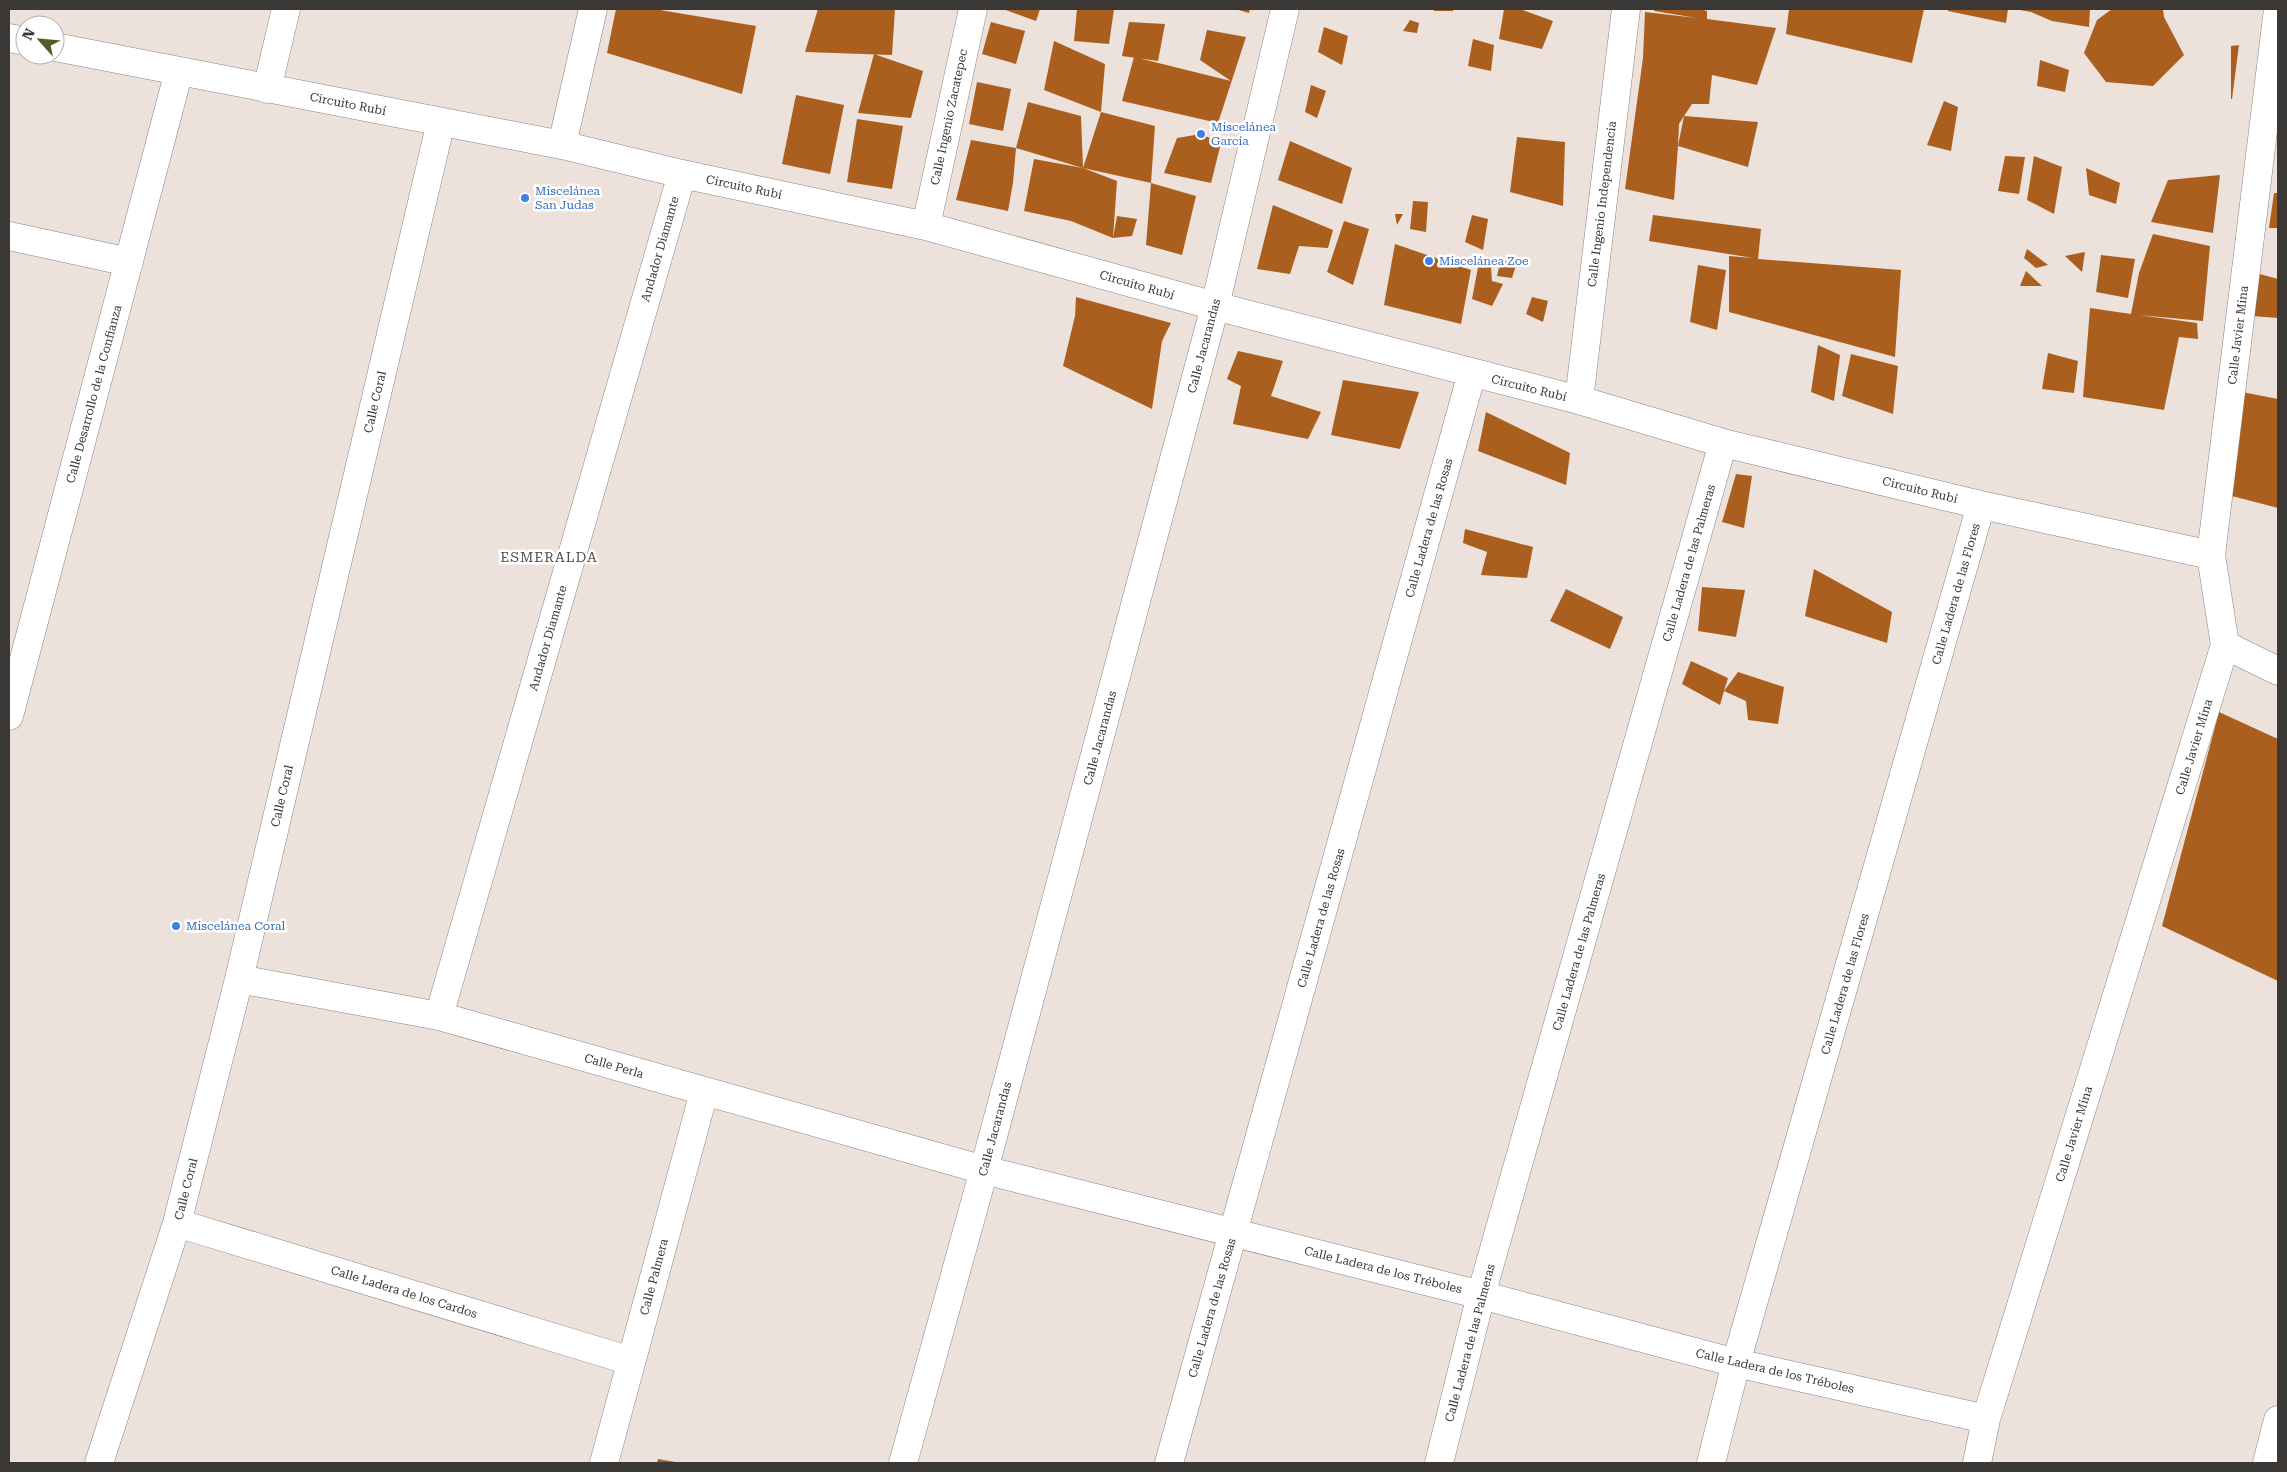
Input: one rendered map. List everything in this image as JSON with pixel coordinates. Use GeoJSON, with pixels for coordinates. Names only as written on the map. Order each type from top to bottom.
{"type":"FeatureCollection","features":[{"type":"Feature","properties":{"kind":"street"},"geometry":{"type":"LineString","coordinates":[[267,89],[286,9]]}},
{"type":"Feature","properties":{"kind":"street"},"geometry":{"type":"LineString","coordinates":[[562,144],[593,9]]}},
{"type":"Feature","properties":{"kind":"street","name":"Calle Ingenio Zacatepec"},"geometry":{"type":"LineString","coordinates":[[926,226],[973,9]]}},
{"type":"Feature","properties":{"kind":"street","name":"Calle Jacarandas"},"geometry":{"type":"LineString","coordinates":[[903,1463],[984,1170],[1215,306],[1285,9]]}},
{"type":"Feature","properties":{"kind":"street","name":"Calle Ingenio Independencia"},"geometry":{"type":"LineString","coordinates":[[1578,400],[1626,9]]}},
{"type":"Feature","properties":{"kind":"street","name":"Calle Javier Mina"},"geometry":{"type":"LineString","coordinates":[[1977,1463],[1986,1419],[2225,645],[2211,555],[2278,9]]}},
{"type":"Feature","properties":{"kind":"street","name":"Circuito Rubí"},"geometry":{"type":"LineString","coordinates":[[65,49],[562,144],[682,174],[926,226],[1215,306],[1578,400],[1723,443],[1981,505],[2211,555]]}},
{"type":"Feature","properties":{"kind":"street","name":"Calle Desarrollo de la Confianza"},"geometry":{"type":"LineString","coordinates":[[9,716],[179,71]]}},
{"type":"Feature","properties":{"kind":"street","name":"Calle Coral"},"geometry":{"type":"LineString","coordinates":[[99,1463],[177,1223],[240,979],[441,122]]}},
{"type":"Feature","properties":{"kind":"street","name":"Andador Diamante"},"geometry":{"type":"LineString","coordinates":[[439,1016],[682,174]]}},
{"type":"Feature","properties":{"kind":"street"},"geometry":{"type":"LineString","coordinates":[[9,236],[129,262]]}},
{"type":"Feature","properties":{"kind":"street","name":"Calle Ladera de las Rosas"},"geometry":{"type":"LineString","coordinates":[[1169,1463],[1472,373]]}},
{"type":"Feature","properties":{"kind":"street","name":"Calle Ladera de las Palmeras"},"geometry":{"type":"LineString","coordinates":[[1439,1463],[1481,1295],[1723,443]]}},
{"type":"Feature","properties":{"kind":"street","name":"Calle Ladera de las Flores"},"geometry":{"type":"LineString","coordinates":[[1711,1463],[1736,1363],[1981,505]]}},
{"type":"Feature","properties":{"kind":"street"},"geometry":{"type":"LineString","coordinates":[[2225,645],[2278,671]]}},
{"type":"Feature","properties":{"kind":"street","name":"Calle Perla"},"geometry":{"type":"LineString","coordinates":[[240,979],[439,1016],[984,1170]]}},
{"type":"Feature","properties":{"kind":"street","name":"Calle Palmera"},"geometry":{"type":"LineString","coordinates":[[604,1463],[704,1092]]}},
{"type":"Feature","properties":{"kind":"street","name":"Calle Ladera de los Tréboles"},"geometry":{"type":"LineString","coordinates":[[984,1170],[1481,1295],[1736,1363],[1986,1419]]}},
{"type":"Feature","properties":{"kind":"street","name":"Calle Ladera de los Cardos"},"geometry":{"type":"LineString","coordinates":[[177,1223],[631,1361]]}},
{"type":"Feature","properties":{"kind":"street"},"geometry":{"type":"LineString","coordinates":[[2267,1463],[2278,1420]]}},
{"type":"Feature","properties":{"kind":"building"},"geometry":{"type":"Polygon","coordinates":[[[616,9],[654,9],[756,26],[742,94],[607,53],[616,9]]]}},
{"type":"Feature","properties":{"kind":"building"},"geometry":{"type":"Polygon","coordinates":[[[818,9],[895,9],[892,55],[805,52],[818,9]]]}},
{"type":"Feature","properties":{"kind":"building"},"geometry":{"type":"Polygon","coordinates":[[[1003,9],[1040,9],[1036,21],[1003,9]]]}},
{"type":"Feature","properties":{"kind":"building"},"geometry":{"type":"Polygon","coordinates":[[[1077,9],[1114,9],[1109,44],[1074,41],[1077,9]]]}},
{"type":"Feature","properties":{"kind":"building"},"geometry":{"type":"Polygon","coordinates":[[[1235,9],[1250,9],[1249,13],[1235,9]]]}},
{"type":"Feature","properties":{"kind":"building"},"geometry":{"type":"Polygon","coordinates":[[[1434,9],[1453,9],[1453,11],[1434,11],[1434,9]]]}},
{"type":"Feature","properties":{"kind":"building"},"geometry":{"type":"Polygon","coordinates":[[[1504,9],[1520,9],[1553,21],[1542,49],[1499,39],[1504,9]]]}},
{"type":"Feature","properties":{"kind":"building"},"geometry":{"type":"Polygon","coordinates":[[[1655,9],[1700,9],[1707,11],[1707,19],[1776,28],[1757,85],[1712,75],[1709,104],[1692,104],[1679,124],[1674,200],[1625,189],[1643,58],[1645,12],[1697,18],[1654,11],[1655,9]]]}},
{"type":"Feature","properties":{"kind":"building"},"geometry":{"type":"Polygon","coordinates":[[[1789,9],[1924,9],[1912,63],[1786,34],[1789,9]]]}},
{"type":"Feature","properties":{"kind":"building"},"geometry":{"type":"Polygon","coordinates":[[[1948,9],[2008,9],[2006,23],[1948,11],[1948,9]]]}},
{"type":"Feature","properties":{"kind":"building"},"geometry":{"type":"Polygon","coordinates":[[[2014,9],[2090,9],[2089,27],[2052,21],[2031,12],[2014,9]]]}},
{"type":"Feature","properties":{"kind":"building"},"geometry":{"type":"Polygon","coordinates":[[[2112,9],[2163,9],[2164,17],[2184,55],[2153,86],[2106,82],[2084,53],[2097,20],[2112,9]]]}},
{"type":"Feature","properties":{"kind":"building"},"geometry":{"type":"Polygon","coordinates":[[[1410,20],[1419,23],[1417,33],[1403,31],[1410,20]]]}},
{"type":"Feature","properties":{"kind":"building"},"geometry":{"type":"Polygon","coordinates":[[[991,22],[1025,31],[1016,64],[982,54],[991,22]]]}},
{"type":"Feature","properties":{"kind":"building"},"geometry":{"type":"Polygon","coordinates":[[[1129,22],[1165,24],[1158,61],[1122,56],[1129,22]]]}},
{"type":"Feature","properties":{"kind":"building"},"geometry":{"type":"Polygon","coordinates":[[[1324,27],[1348,36],[1342,65],[1318,52],[1324,27]]]}},
{"type":"Feature","properties":{"kind":"building"},"geometry":{"type":"Polygon","coordinates":[[[1207,30],[1246,37],[1218,123],[1122,101],[1134,57],[1231,81],[1200,60],[1207,30]]]}},
{"type":"Feature","properties":{"kind":"building"},"geometry":{"type":"Polygon","coordinates":[[[1473,39],[1494,45],[1491,71],[1468,66],[1473,39]]]}},
{"type":"Feature","properties":{"kind":"building"},"geometry":{"type":"Polygon","coordinates":[[[1054,41],[1105,64],[1101,112],[1044,90],[1054,41]]]}},
{"type":"Feature","properties":{"kind":"building"},"geometry":{"type":"Polygon","coordinates":[[[2239,45],[2232,99],[2231,99],[2231,46],[2239,45]]]}},
{"type":"Feature","properties":{"kind":"building"},"geometry":{"type":"Polygon","coordinates":[[[874,54],[923,71],[911,118],[858,113],[874,54]]]}},
{"type":"Feature","properties":{"kind":"building"},"geometry":{"type":"Polygon","coordinates":[[[2040,60],[2069,70],[2065,92],[2037,86],[2040,60]]]}},
{"type":"Feature","properties":{"kind":"building"},"geometry":{"type":"Polygon","coordinates":[[[977,82],[1011,89],[1003,131],[969,124],[977,82]]]}},
{"type":"Feature","properties":{"kind":"building"},"geometry":{"type":"Polygon","coordinates":[[[1311,85],[1326,91],[1317,118],[1305,112],[1311,85]]]}},
{"type":"Feature","properties":{"kind":"building"},"geometry":{"type":"Polygon","coordinates":[[[796,95],[844,105],[830,174],[782,164],[796,95]]]}},
{"type":"Feature","properties":{"kind":"building"},"geometry":{"type":"Polygon","coordinates":[[[1944,101],[1958,107],[1951,151],[1927,145],[1944,101]]]}},
{"type":"Feature","properties":{"kind":"building"},"geometry":{"type":"Polygon","coordinates":[[[1028,102],[1081,116],[1083,168],[1016,148],[1028,102]]]}},
{"type":"Feature","properties":{"kind":"building"},"geometry":{"type":"Polygon","coordinates":[[[1101,112],[1155,126],[1151,183],[1083,168],[1101,112]]]}},
{"type":"Feature","properties":{"kind":"building"},"geometry":{"type":"Polygon","coordinates":[[[1684,116],[1758,122],[1748,167],[1678,146],[1684,116]]]}},
{"type":"Feature","properties":{"kind":"building"},"geometry":{"type":"Polygon","coordinates":[[[857,119],[903,126],[892,189],[847,182],[857,119]]]}},
{"type":"Feature","properties":{"kind":"building"},"geometry":{"type":"Polygon","coordinates":[[[1201,134],[1221,143],[1211,183],[1164,173],[1177,138],[1201,134]]]}},
{"type":"Feature","properties":{"kind":"building"},"geometry":{"type":"Polygon","coordinates":[[[1517,137],[1565,142],[1563,206],[1510,192],[1517,137]]]}},
{"type":"Feature","properties":{"kind":"building"},"geometry":{"type":"Polygon","coordinates":[[[971,140],[1016,148],[1008,211],[956,200],[971,140]]]}},
{"type":"Feature","properties":{"kind":"building"},"geometry":{"type":"Polygon","coordinates":[[[1290,141],[1352,168],[1342,204],[1278,180],[1290,141]]]}},
{"type":"Feature","properties":{"kind":"building"},"geometry":{"type":"Polygon","coordinates":[[[2005,156],[2025,157],[2019,194],[1998,191],[2005,156]]]}},
{"type":"Feature","properties":{"kind":"building"},"geometry":{"type":"Polygon","coordinates":[[[2034,156],[2062,167],[2054,214],[2027,200],[2034,156]]]}},
{"type":"Feature","properties":{"kind":"building"},"geometry":{"type":"Polygon","coordinates":[[[1034,159],[1083,168],[1117,181],[1113,238],[1071,221],[1024,211],[1034,159]]]}},
{"type":"Feature","properties":{"kind":"building"},"geometry":{"type":"Polygon","coordinates":[[[2086,168],[2120,183],[2116,204],[2089,195],[2086,168]]]}},
{"type":"Feature","properties":{"kind":"building"},"geometry":{"type":"Polygon","coordinates":[[[2220,175],[2213,233],[2151,222],[2168,180],[2220,175]]]}},
{"type":"Feature","properties":{"kind":"building"},"geometry":{"type":"Polygon","coordinates":[[[1151,183],[1196,196],[1182,255],[1146,245],[1151,183]]]}},
{"type":"Feature","properties":{"kind":"building"},"geometry":{"type":"Polygon","coordinates":[[[2274,193],[2278,193],[2278,228],[2269,228],[2274,193]]]}},
{"type":"Feature","properties":{"kind":"building"},"geometry":{"type":"Polygon","coordinates":[[[1413,201],[1428,202],[1426,232],[1410,229],[1413,201]]]}},
{"type":"Feature","properties":{"kind":"building"},"geometry":{"type":"Polygon","coordinates":[[[1273,205],[1333,230],[1328,248],[1299,246],[1290,274],[1257,269],[1273,205]]]}},
{"type":"Feature","properties":{"kind":"building"},"geometry":{"type":"Polygon","coordinates":[[[1395,214],[1403,214],[1397,225],[1395,214]]]}},
{"type":"Feature","properties":{"kind":"building"},"geometry":{"type":"Polygon","coordinates":[[[1472,215],[1488,219],[1483,250],[1465,242],[1472,215]]]}},
{"type":"Feature","properties":{"kind":"building"},"geometry":{"type":"Polygon","coordinates":[[[1653,215],[1761,229],[1758,259],[1901,270],[1895,357],[1729,312],[1729,256],[1753,258],[1649,241],[1653,215]]]}},
{"type":"Feature","properties":{"kind":"building"},"geometry":{"type":"Polygon","coordinates":[[[1117,216],[1137,219],[1132,236],[1113,238],[1117,216]]]}},
{"type":"Feature","properties":{"kind":"building"},"geometry":{"type":"Polygon","coordinates":[[[1344,221],[1369,229],[1353,285],[1327,272],[1344,221]]]}},
{"type":"Feature","properties":{"kind":"building"},"geometry":{"type":"Polygon","coordinates":[[[2153,234],[2210,246],[2203,321],[2139,315],[2197,323],[2198,339],[2179,337],[2164,410],[2083,397],[2090,308],[2131,314],[2139,273],[2153,234]]]}},
{"type":"Feature","properties":{"kind":"building"},"geometry":{"type":"Polygon","coordinates":[[[1395,244],[1471,270],[1461,324],[1384,305],[1395,244]]]}},
{"type":"Feature","properties":{"kind":"building"},"geometry":{"type":"Polygon","coordinates":[[[2027,249],[2048,265],[2036,268],[2024,258],[2027,249]]]}},
{"type":"Feature","properties":{"kind":"building"},"geometry":{"type":"Polygon","coordinates":[[[2085,252],[2082,272],[2065,256],[2085,252]]]}},
{"type":"Feature","properties":{"kind":"building"},"geometry":{"type":"Polygon","coordinates":[[[2101,255],[2135,259],[2128,298],[2096,292],[2101,255]]]}},
{"type":"Feature","properties":{"kind":"building"},"geometry":{"type":"Polygon","coordinates":[[[1501,259],[1517,262],[1512,278],[1497,276],[1501,259]]]}},
{"type":"Feature","properties":{"kind":"building"},"geometry":{"type":"Polygon","coordinates":[[[1479,262],[1491,267],[1492,281],[1503,284],[1492,306],[1472,299],[1479,262]]]}},
{"type":"Feature","properties":{"kind":"building"},"geometry":{"type":"Polygon","coordinates":[[[1698,265],[1726,270],[1717,330],[1690,322],[1698,265]]]}},
{"type":"Feature","properties":{"kind":"building"},"geometry":{"type":"Polygon","coordinates":[[[2026,271],[2042,286],[2020,286],[2026,271]]]}},
{"type":"Feature","properties":{"kind":"building"},"geometry":{"type":"Polygon","coordinates":[[[2256,273],[2278,279],[2278,318],[2252,316],[2256,273]]]}},
{"type":"Feature","properties":{"kind":"building"},"geometry":{"type":"Polygon","coordinates":[[[1076,297],[1171,323],[1162,341],[1152,409],[1063,366],[1075,316],[1076,297]]]}},
{"type":"Feature","properties":{"kind":"building"},"geometry":{"type":"Polygon","coordinates":[[[1532,297],[1548,301],[1543,322],[1526,314],[1532,297]]]}},
{"type":"Feature","properties":{"kind":"building"},"geometry":{"type":"Polygon","coordinates":[[[1818,345],[1840,355],[1834,401],[1811,392],[1818,345]]]}},
{"type":"Feature","properties":{"kind":"building"},"geometry":{"type":"Polygon","coordinates":[[[1238,351],[1283,361],[1271,396],[1321,412],[1308,439],[1233,424],[1241,386],[1227,379],[1238,351]]]}},
{"type":"Feature","properties":{"kind":"building"},"geometry":{"type":"Polygon","coordinates":[[[2048,353],[2078,361],[2074,393],[2042,389],[2048,353]]]}},
{"type":"Feature","properties":{"kind":"building"},"geometry":{"type":"Polygon","coordinates":[[[1851,354],[1898,366],[1893,414],[1842,396],[1851,354]]]}},
{"type":"Feature","properties":{"kind":"building"},"geometry":{"type":"Polygon","coordinates":[[[1343,380],[1419,392],[1400,449],[1331,435],[1343,380]]]}},
{"type":"Feature","properties":{"kind":"building"},"geometry":{"type":"Polygon","coordinates":[[[2242,392],[2278,399],[2278,508],[2228,495],[2242,392]]]}},
{"type":"Feature","properties":{"kind":"building"},"geometry":{"type":"Polygon","coordinates":[[[1486,412],[1570,453],[1566,485],[1478,451],[1486,412]]]}},
{"type":"Feature","properties":{"kind":"building"},"geometry":{"type":"Polygon","coordinates":[[[1736,474],[1752,476],[1744,528],[1722,522],[1736,474]]]}},
{"type":"Feature","properties":{"kind":"building"},"geometry":{"type":"Polygon","coordinates":[[[1465,529],[1533,547],[1527,578],[1481,575],[1487,552],[1463,543],[1465,529]]]}},
{"type":"Feature","properties":{"kind":"building"},"geometry":{"type":"Polygon","coordinates":[[[1814,569],[1892,612],[1887,643],[1805,616],[1814,569]]]}},
{"type":"Feature","properties":{"kind":"building"},"geometry":{"type":"Polygon","coordinates":[[[1702,587],[1745,590],[1736,637],[1698,631],[1702,587]]]}},
{"type":"Feature","properties":{"kind":"building"},"geometry":{"type":"Polygon","coordinates":[[[1566,589],[1623,617],[1610,649],[1550,621],[1566,589]]]}},
{"type":"Feature","properties":{"kind":"building"},"geometry":{"type":"Polygon","coordinates":[[[1691,661],[1728,678],[1720,705],[1682,684],[1691,661]]]}},
{"type":"Feature","properties":{"kind":"building"},"geometry":{"type":"Polygon","coordinates":[[[1738,672],[1784,687],[1778,724],[1748,720],[1746,701],[1724,691],[1738,672]]]}},
{"type":"Feature","properties":{"kind":"building"},"geometry":{"type":"Polygon","coordinates":[[[2219,712],[2278,739],[2278,981],[2162,926],[2219,712]]]}},
{"type":"Feature","properties":{"kind":"building"},"geometry":{"type":"Polygon","coordinates":[[[658,1459],[675,1462],[675,1463],[657,1463],[658,1459]]]}},
{"type":"Feature","properties":{"kind":"place","name":"Miscelánea García"},"geometry":{"type":"Point","coordinates":[1201,134]}},
{"type":"Feature","properties":{"kind":"place","name":"Miscelánea San Judas"},"geometry":{"type":"Point","coordinates":[525,198]}},
{"type":"Feature","properties":{"kind":"place","name":"Miscelánea Zoe"},"geometry":{"type":"Point","coordinates":[1429,261]}},
{"type":"Feature","properties":{"kind":"place","name":"Miscelánea Coral"},"geometry":{"type":"Point","coordinates":[176,926]}},
{"type":"Feature","properties":{"kind":"district","name":"ESMERALDA"},"geometry":{"type":"Point","coordinates":[549,557]}}]}
